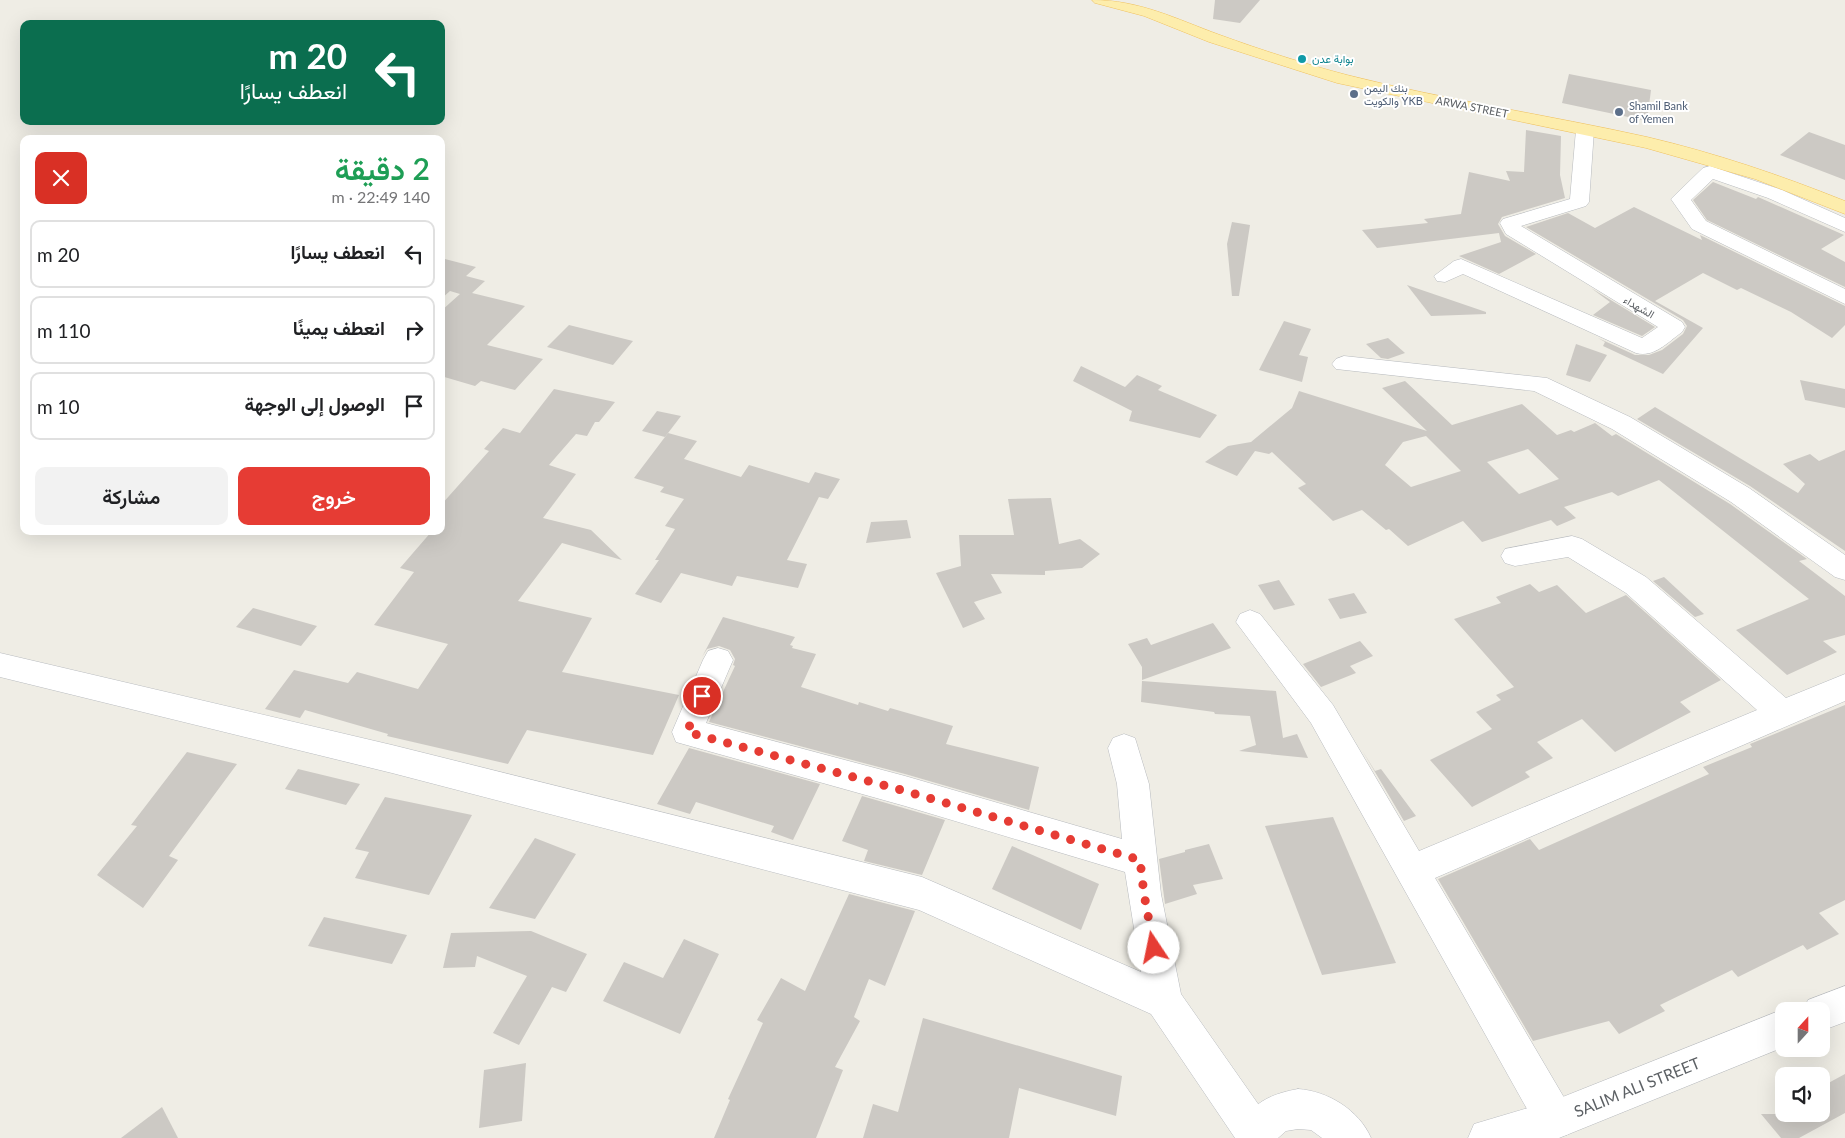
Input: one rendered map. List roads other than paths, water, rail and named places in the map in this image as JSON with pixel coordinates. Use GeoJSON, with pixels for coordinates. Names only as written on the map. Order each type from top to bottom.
{"type":"FeatureCollection","features":[{"type":"Feature","properties":{"kind":"main road","name":"ARWA STREET"},"geometry":{"type":"LineString","coordinates":[[1100,0],[1151,6],[1350,70],[1421,88],[1708,150],[1769,168],[1845,197]]}},
{"type":"Feature","properties":{"kind":"main road","name":"ARWA STREET"},"geometry":{"type":"LineString","coordinates":[[1151,6],[1216,39],[1343,79],[1585,130],[1708,159],[1762,175],[1845,208]]}},
{"type":"Feature","properties":{"kind":"street","name":"الشهداء"},"geometry":{"type":"LineString","coordinates":[[1445,276],[1461,265],[1644,348],[1674,327],[1514,230],[1510,224],[1579,202],[1585,130]]}},
{"type":"Feature","properties":{"kind":"street"},"geometry":{"type":"LineString","coordinates":[[1845,226],[1775,194],[1710,172],[1681,199],[1699,225],[1845,297]]}},
{"type":"Feature","properties":{"kind":"street"},"geometry":{"type":"LineString","coordinates":[[1344,364],[1539,384],[1621,422],[1740,495],[1845,569]]}},
{"type":"Feature","properties":{"kind":"street"},"geometry":{"type":"LineString","coordinates":[[1515,556],[1572,546],[1636,585],[1782,714]]}},
{"type":"Feature","properties":{"kind":"street"},"geometry":{"type":"LineString","coordinates":[[1250,622],[1322,714],[1555,1120]]}},
{"type":"Feature","properties":{"kind":"street"},"geometry":{"type":"LineString","coordinates":[[718,660],[687,732],[905,791],[1140,860]]}},
{"type":"Feature","properties":{"kind":"street"},"geometry":{"type":"LineString","coordinates":[[0,665],[392,759],[922,894],[1164,1001]]}},
{"type":"Feature","properties":{"kind":"street"},"geometry":{"type":"LineString","coordinates":[[1412,871],[1845,687]]}},
{"type":"Feature","properties":{"kind":"street"},"geometry":{"type":"LineString","coordinates":[[1124,748],[1132,784],[1144,894],[1164,1001],[1256,1136],[1270,1117],[1290,1108],[1314,1111],[1337,1123],[1351,1138]]}},
{"type":"Feature","properties":{"kind":"street"},"geometry":{"type":"LineString","coordinates":[[1830,1010],[1845,1004]]}},
{"type":"Feature","properties":{"kind":"street","name":"SALIM ALI STREET"},"geometry":{"type":"LineString","coordinates":[[1488,1138],[1555,1120],[1775,1032]]}},
{"type":"Feature","properties":{"kind":"place","name":"بوابة عدن"},"geometry":{"type":"Point","coordinates":[1302,59]}},
{"type":"Feature","properties":{"kind":"place","name":"بنك اليمن والكويت YKB"},"geometry":{"type":"Point","coordinates":[1354,94]}},
{"type":"Feature","properties":{"kind":"place","name":"Shamil Bank of Yemen"},"geometry":{"type":"Point","coordinates":[1619,112]}}]}
